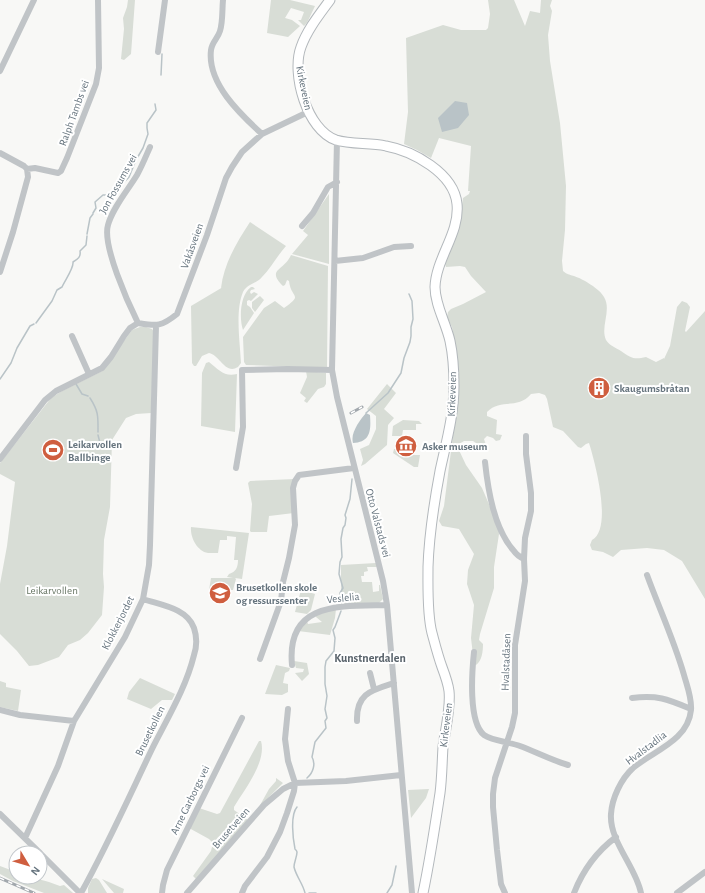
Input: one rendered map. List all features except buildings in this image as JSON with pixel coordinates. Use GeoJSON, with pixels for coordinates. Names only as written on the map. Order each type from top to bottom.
{"type":"FeatureCollection","features":[{"type":"Feature","properties":{"kind":"main road","name":"Kirkeveien"},"geometry":{"type":"LineString","coordinates":[[330,0],[306,35],[299,53],[299,76],[308,112],[317,126],[327,136],[337,140],[385,145],[415,155],[433,167],[442,176],[452,190],[457,203],[456,220],[439,268],[435,287],[438,303],[450,341],[454,388],[450,426],[440,473],[429,543],[429,612],[430,627],[448,684],[449,696],[440,792],[424,893]]}},
{"type":"Feature","properties":{"kind":"street"},"geometry":{"type":"LineString","coordinates":[[0,71],[34,0]]}},
{"type":"Feature","properties":{"kind":"street","name":"Ralph Tambs vei"},"geometry":{"type":"LineString","coordinates":[[26,169],[36,168],[58,173],[61,171],[67,158],[96,84],[99,68],[98,0]]}},
{"type":"Feature","properties":{"kind":"street"},"geometry":{"type":"LineString","coordinates":[[158,52],[165,0]]}},
{"type":"Feature","properties":{"kind":"street"},"geometry":{"type":"LineString","coordinates":[[223,0],[221,29],[211,49],[211,59],[214,73],[230,102],[240,114],[262,134]]}},
{"type":"Feature","properties":{"kind":"street","name":"Vakåsveien"},"geometry":{"type":"LineString","coordinates":[[156,326],[170,320],[180,310],[226,178],[242,152],[251,142],[262,134],[308,112]]}},
{"type":"Feature","properties":{"kind":"street","name":"Otto Valstads vei"},"geometry":{"type":"LineString","coordinates":[[337,140],[332,370],[334,388],[383,581],[387,605],[412,893]]}},
{"type":"Feature","properties":{"kind":"street","name":"Jon Fossums vei"},"geometry":{"type":"LineString","coordinates":[[138,323],[129,305],[114,265],[106,234],[110,217],[138,173],[150,147]]}},
{"type":"Feature","properties":{"kind":"street"},"geometry":{"type":"LineString","coordinates":[[0,153],[21,163],[28,173],[27,183],[0,272]]}},
{"type":"Feature","properties":{"kind":"street"},"geometry":{"type":"LineString","coordinates":[[302,226],[313,213],[328,187],[337,182]]}},
{"type":"Feature","properties":{"kind":"street"},"geometry":{"type":"LineString","coordinates":[[334,261],[363,258],[394,248],[411,246]]}},
{"type":"Feature","properties":{"kind":"street"},"geometry":{"type":"LineString","coordinates":[[0,459],[44,400],[56,391],[102,368],[130,328],[138,323],[156,326]]}},
{"type":"Feature","properties":{"kind":"street","name":"Klokkerjordet"},"geometry":{"type":"LineString","coordinates":[[25,838],[60,763],[74,721],[125,637],[143,599],[148,565],[150,534],[156,326]]}},
{"type":"Feature","properties":{"kind":"street"},"geometry":{"type":"LineString","coordinates":[[72,336],[89,374]]}},
{"type":"Feature","properties":{"kind":"street"},"geometry":{"type":"LineString","coordinates":[[236,468],[243,427],[242,370],[332,370]]}},
{"type":"Feature","properties":{"kind":"street","name":"Hvalstadåsen"},"geometry":{"type":"LineString","coordinates":[[505,893],[502,884],[497,850],[493,794],[495,778],[508,742],[515,713],[515,645],[525,581],[525,538],[531,511],[526,436]]}},
{"type":"Feature","properties":{"kind":"street"},"geometry":{"type":"LineString","coordinates":[[486,462],[488,489],[498,522],[504,536],[514,551],[524,559]]}},
{"type":"Feature","properties":{"kind":"street"},"geometry":{"type":"LineString","coordinates":[[260,659],[281,601],[283,582],[295,524],[293,488],[295,481],[299,475],[354,468]]}},
{"type":"Feature","properties":{"kind":"street","name":"Hvalstadlia"},"geometry":{"type":"LineString","coordinates":[[641,893],[635,875],[616,837],[611,815],[613,801],[618,789],[632,769],[683,732],[689,721],[691,709],[690,696],[676,648],[647,575]]}},
{"type":"Feature","properties":{"kind":"street","name":"Brusetkollen"},"geometry":{"type":"LineString","coordinates":[[80,893],[179,696],[194,655],[196,637],[193,626],[189,620],[178,611],[143,599]]}},
{"type":"Feature","properties":{"kind":"street","name":"Veslelia"},"geometry":{"type":"LineString","coordinates":[[292,664],[291,652],[294,636],[299,626],[307,618],[317,612],[330,608],[343,606],[387,605]]}},
{"type":"Feature","properties":{"kind":"street"},"geometry":{"type":"LineString","coordinates":[[474,652],[471,677],[476,723],[484,735],[508,742],[568,765]]}},
{"type":"Feature","properties":{"kind":"street"},"geometry":{"type":"LineString","coordinates":[[370,673],[374,689]]}},
{"type":"Feature","properties":{"kind":"street"},"geometry":{"type":"LineString","coordinates":[[357,721],[356,709],[366,694],[374,689],[394,683]]}},
{"type":"Feature","properties":{"kind":"street"},"geometry":{"type":"LineString","coordinates":[[632,698],[652,696],[660,697],[691,709]]}},
{"type":"Feature","properties":{"kind":"street"},"geometry":{"type":"LineString","coordinates":[[242,893],[245,886],[267,857],[288,813],[295,783],[286,752],[285,739],[288,709]]}},
{"type":"Feature","properties":{"kind":"street"},"geometry":{"type":"LineString","coordinates":[[0,710],[20,715],[74,721]]}},
{"type":"Feature","properties":{"kind":"street","name":"Arne Garborgs vei"},"geometry":{"type":"LineString","coordinates":[[162,893],[167,870],[242,718]]}},
{"type":"Feature","properties":{"kind":"street","name":"Brusetveien"},"geometry":{"type":"LineString","coordinates":[[187,893],[264,805],[283,789],[295,783],[346,782],[401,775]]}},
{"type":"Feature","properties":{"kind":"street"},"geometry":{"type":"LineString","coordinates":[[0,814],[32,845]]}},
{"type":"Feature","properties":{"kind":"street"},"geometry":{"type":"LineString","coordinates":[[574,893],[588,864],[606,844],[616,837]]}},
{"type":"Feature","properties":{"kind":"street"},"geometry":{"type":"LineString","coordinates":[[48,861],[80,893]]}},
{"type":"Feature","properties":{"kind":"street"},"geometry":{"type":"LineString","coordinates":[[677,893],[705,872]]}},
{"type":"Feature","properties":{"kind":"green space"},"geometry":{"type":"Polygon","coordinates":[[[128,0],[135,0],[131,54],[124,60],[121,59],[124,29],[123,18],[128,0]]]}},
{"type":"Feature","properties":{"kind":"green space"},"geometry":{"type":"Polygon","coordinates":[[[271,0],[290,0],[315,6],[304,26],[298,20],[301,20],[304,12],[291,8],[285,18],[292,20],[300,26],[288,37],[267,33],[271,0]]]}},
{"type":"Feature","properties":{"kind":"green space"},"geometry":{"type":"Polygon","coordinates":[[[488,0],[514,0],[525,26],[530,11],[540,13],[541,0],[552,0],[550,6],[552,11],[548,35],[550,61],[560,123],[566,186],[565,230],[562,261],[563,271],[567,274],[582,279],[599,291],[604,297],[607,307],[604,330],[607,342],[630,357],[646,357],[656,362],[664,359],[670,346],[677,307],[682,301],[687,303],[690,307],[686,332],[705,311],[705,599],[682,561],[664,550],[647,548],[621,550],[613,557],[603,552],[592,550],[590,545],[598,533],[601,523],[602,509],[601,494],[589,443],[581,448],[578,447],[563,431],[553,427],[545,395],[539,393],[531,394],[520,402],[503,404],[492,408],[487,412],[487,416],[497,420],[496,434],[502,435],[500,440],[496,441],[487,436],[484,439],[486,445],[485,449],[473,441],[464,441],[459,444],[458,448],[466,465],[482,488],[498,525],[499,534],[494,567],[494,588],[480,634],[479,640],[483,644],[482,656],[476,665],[474,664],[471,638],[474,605],[467,584],[468,570],[474,554],[459,529],[442,526],[439,521],[444,506],[457,404],[458,384],[455,345],[452,327],[447,317],[448,312],[451,309],[486,292],[465,267],[446,267],[445,264],[460,220],[463,198],[469,194],[470,191],[468,191],[471,146],[439,138],[431,158],[404,144],[408,112],[406,38],[443,25],[461,30],[486,30],[488,28],[490,14],[488,0]]]}},
{"type":"Feature","properties":{"kind":"green space"},"geometry":{"type":"Polygon","coordinates":[[[329,194],[329,264],[292,254],[308,235],[303,231],[329,194]]]}},
{"type":"Feature","properties":{"kind":"green space"},"geometry":{"type":"Polygon","coordinates":[[[250,222],[286,246],[262,277],[247,287],[243,292],[239,308],[241,363],[238,367],[233,369],[226,367],[216,357],[209,353],[202,356],[196,366],[194,366],[192,363],[191,306],[223,287],[221,288],[228,261],[250,222]]]}},
{"type":"Feature","properties":{"kind":"green space"},"geometry":{"type":"Polygon","coordinates":[[[291,255],[328,266],[327,368],[246,365],[244,362],[243,337],[264,308],[275,301],[284,308],[295,298],[289,281],[287,280],[283,286],[276,276],[278,270],[291,255]]]}},
{"type":"Feature","properties":{"kind":"green space"},"geometry":{"type":"Polygon","coordinates":[[[251,287],[255,289],[251,290],[251,294],[254,292],[258,294],[251,301],[247,301],[247,305],[254,313],[243,330],[241,307],[247,291],[251,287]]]}},
{"type":"Feature","properties":{"kind":"green space"},"geometry":{"type":"Polygon","coordinates":[[[260,296],[264,300],[255,312],[252,308],[252,302],[260,296]]]}},
{"type":"Feature","properties":{"kind":"green space","name":"Leikarvollen"},"geometry":{"type":"Polygon","coordinates":[[[140,327],[152,329],[154,332],[151,413],[136,414],[126,418],[112,440],[110,507],[104,540],[104,587],[102,615],[88,633],[80,640],[68,645],[59,657],[38,665],[29,666],[0,634],[0,584],[7,546],[15,482],[0,474],[0,463],[51,398],[102,371],[132,330],[140,327]]]}},
{"type":"Feature","properties":{"kind":"green space"},"geometry":{"type":"Polygon","coordinates":[[[209,362],[225,374],[237,374],[235,432],[201,426],[202,373],[206,363],[209,362]]]}},
{"type":"Feature","properties":{"kind":"green space"},"geometry":{"type":"Polygon","coordinates":[[[306,371],[326,373],[326,384],[324,387],[318,389],[307,403],[304,401],[306,398],[300,393],[307,377],[306,371]]]}},
{"type":"Feature","properties":{"kind":"green space"},"geometry":{"type":"Polygon","coordinates":[[[387,384],[396,393],[384,409],[394,418],[388,425],[387,445],[361,466],[363,460],[360,449],[369,445],[376,429],[376,416],[367,409],[387,384]]]}},
{"type":"Feature","properties":{"kind":"green space"},"geometry":{"type":"Polygon","coordinates":[[[403,420],[419,421],[422,424],[416,424],[416,430],[403,430],[402,436],[392,436],[393,426],[403,420]]]}},
{"type":"Feature","properties":{"kind":"green space"},"geometry":{"type":"Polygon","coordinates":[[[394,449],[402,449],[402,455],[420,455],[418,467],[414,467],[393,453],[394,449]]]}},
{"type":"Feature","properties":{"kind":"green space"},"geometry":{"type":"Polygon","coordinates":[[[295,479],[294,513],[269,516],[267,532],[251,532],[252,504],[248,483],[250,481],[295,479]]]}},
{"type":"Feature","properties":{"kind":"green space"},"geometry":{"type":"Polygon","coordinates":[[[191,527],[249,533],[242,579],[235,578],[233,590],[209,590],[211,578],[233,578],[227,577],[235,571],[238,565],[238,560],[234,560],[236,537],[227,536],[227,540],[220,540],[218,553],[208,553],[201,550],[195,543],[191,527]]]}},
{"type":"Feature","properties":{"kind":"green space"},"geometry":{"type":"Polygon","coordinates":[[[376,563],[377,567],[367,567],[368,571],[364,572],[364,576],[361,576],[362,582],[372,582],[373,592],[379,591],[380,585],[383,599],[379,603],[341,604],[341,565],[376,563]]]}},
{"type":"Feature","properties":{"kind":"green space"},"geometry":{"type":"Polygon","coordinates":[[[301,590],[315,594],[311,610],[307,614],[295,612],[301,590]]]}},
{"type":"Feature","properties":{"kind":"green space"},"geometry":{"type":"Polygon","coordinates":[[[336,609],[330,635],[298,631],[307,621],[308,624],[322,622],[316,617],[316,614],[336,609]]]}},
{"type":"Feature","properties":{"kind":"green space"},"geometry":{"type":"Polygon","coordinates":[[[294,661],[307,663],[309,674],[302,681],[295,673],[303,672],[304,669],[296,668],[294,661]]]}},
{"type":"Feature","properties":{"kind":"green space"},"geometry":{"type":"Polygon","coordinates":[[[276,665],[290,668],[289,671],[285,673],[283,683],[288,684],[288,692],[282,695],[265,694],[276,665]]]}},
{"type":"Feature","properties":{"kind":"green space"},"geometry":{"type":"Polygon","coordinates":[[[140,678],[175,694],[172,700],[162,700],[151,709],[127,699],[129,692],[140,678]]]}},
{"type":"Feature","properties":{"kind":"green space"},"geometry":{"type":"Polygon","coordinates":[[[0,681],[6,683],[6,687],[21,690],[18,711],[0,707],[0,681]]]}},
{"type":"Feature","properties":{"kind":"green space"},"geometry":{"type":"Polygon","coordinates":[[[259,741],[261,741],[262,749],[258,767],[254,776],[234,807],[234,810],[248,820],[196,879],[193,876],[211,851],[213,843],[209,839],[189,828],[199,808],[217,814],[220,813],[259,741]]]}},
{"type":"Feature","properties":{"kind":"green space"},"geometry":{"type":"Polygon","coordinates":[[[276,778],[283,783],[259,807],[269,789],[276,781],[276,778]]]}},
{"type":"Feature","properties":{"kind":"green space"},"geometry":{"type":"Polygon","coordinates":[[[429,789],[426,798],[411,818],[408,790],[429,789]]]}},
{"type":"Feature","properties":{"kind":"green space"},"geometry":{"type":"Polygon","coordinates":[[[0,866],[8,869],[8,878],[0,874],[0,866]]]}},
{"type":"Feature","properties":{"kind":"green space"},"geometry":{"type":"Polygon","coordinates":[[[96,878],[99,880],[107,893],[88,893],[88,888],[92,879],[96,878]]]}},
{"type":"Feature","properties":{"kind":"green space"},"geometry":{"type":"Polygon","coordinates":[[[102,879],[124,889],[123,893],[114,893],[102,879]]]}},
{"type":"Feature","properties":{"kind":"green space"},"geometry":{"type":"Polygon","coordinates":[[[48,882],[60,886],[64,885],[73,893],[44,893],[23,885],[48,885],[48,882]]]}},
{"type":"Feature","properties":{"kind":"shaded area"},"geometry":{"type":"Polygon","coordinates":[[[455,101],[467,103],[469,115],[458,128],[442,132],[438,118],[455,101]]]}},
{"type":"Feature","properties":{"kind":"shaded area"},"geometry":{"type":"Polygon","coordinates":[[[366,413],[370,415],[369,434],[367,438],[353,443],[352,439],[354,431],[366,413]]]}},
{"type":"Feature","properties":{"kind":"waterway"},"geometry":{"type":"LineString","coordinates":[[161,75],[162,54]]}},
{"type":"Feature","properties":{"kind":"waterway"},"geometry":{"type":"LineString","coordinates":[[117,190],[129,177],[143,148],[148,134],[147,123],[156,110],[155,104]]}},
{"type":"Feature","properties":{"kind":"waterway"},"geometry":{"type":"LineString","coordinates":[[93,213],[96,208],[95,202],[103,195],[109,195],[116,190]]}},
{"type":"Feature","properties":{"kind":"waterway"},"geometry":{"type":"LineString","coordinates":[[87,234],[90,218],[93,214]]}},
{"type":"Feature","properties":{"kind":"waterway"},"geometry":{"type":"LineString","coordinates":[[36,323],[52,301],[57,290],[62,287],[71,271],[73,262],[79,258],[80,251],[86,245],[87,236]]}},
{"type":"Feature","properties":{"kind":"waterway"},"geometry":{"type":"LineString","coordinates":[[366,413],[388,393],[401,373],[404,358],[410,342],[413,319],[412,301],[409,294]]}},
{"type":"Feature","properties":{"kind":"waterway"},"geometry":{"type":"LineString","coordinates":[[0,379],[11,363],[17,348],[30,326],[34,324]]}},
{"type":"Feature","properties":{"kind":"waterway"},"geometry":{"type":"LineString","coordinates":[[76,384],[82,394],[88,396]]}},
{"type":"Feature","properties":{"kind":"waterway"},"geometry":{"type":"LineString","coordinates":[[90,398],[97,415],[98,432]]}},
{"type":"Feature","properties":{"kind":"waterway"},"geometry":{"type":"LineString","coordinates":[[98,435],[100,443]]}},
{"type":"Feature","properties":{"kind":"waterway"},"geometry":{"type":"LineString","coordinates":[[341,602],[340,593],[343,588],[339,574],[342,557],[341,539],[345,525],[345,515],[350,499],[352,479]]}},
{"type":"Feature","properties":{"kind":"waterway"},"geometry":{"type":"LineString","coordinates":[[307,778],[311,774],[313,768],[314,763],[312,757],[315,742],[326,728],[325,721],[327,718],[325,709],[327,696],[325,667],[326,661],[334,651],[335,638],[333,630],[341,611]]}},
{"type":"Feature","properties":{"kind":"waterway"},"geometry":{"type":"LineString","coordinates":[[297,807],[293,816],[293,839],[295,849],[297,851],[294,867],[305,893]]}},
{"type":"Feature","properties":{"kind":"waterway"},"geometry":{"type":"LineString","coordinates":[[387,893],[392,885],[396,866]]}},
{"type":"Feature","properties":{"kind":"waterway"},"geometry":{"type":"LineString","coordinates":[[309,893],[316,893]]}},
{"type":"Feature","properties":{"kind":"railway"},"geometry":{"type":"LineString","coordinates":[[351,413],[362,407]]}},
{"type":"Feature","properties":{"kind":"railway"},"geometry":{"type":"LineString","coordinates":[[0,878],[34,893]]}},
{"type":"Feature","properties":{"kind":"place","name":"Skaugumsbråtan"},"geometry":{"type":"Point","coordinates":[599,388]}},
{"type":"Feature","properties":{"kind":"place","name":"Asker museum"},"geometry":{"type":"Point","coordinates":[406,446]}},
{"type":"Feature","properties":{"kind":"place","name":"Leikarvollen Ballbinge"},"geometry":{"type":"Point","coordinates":[53,450]}},
{"type":"Feature","properties":{"kind":"place","name":"Brusetkollen skole og ressurssenter"},"geometry":{"type":"Point","coordinates":[220,593]}},
{"type":"Feature","properties":{"kind":"district","name":"Kunstnerdalen"},"geometry":{"type":"Point","coordinates":[370,658]}}]}
